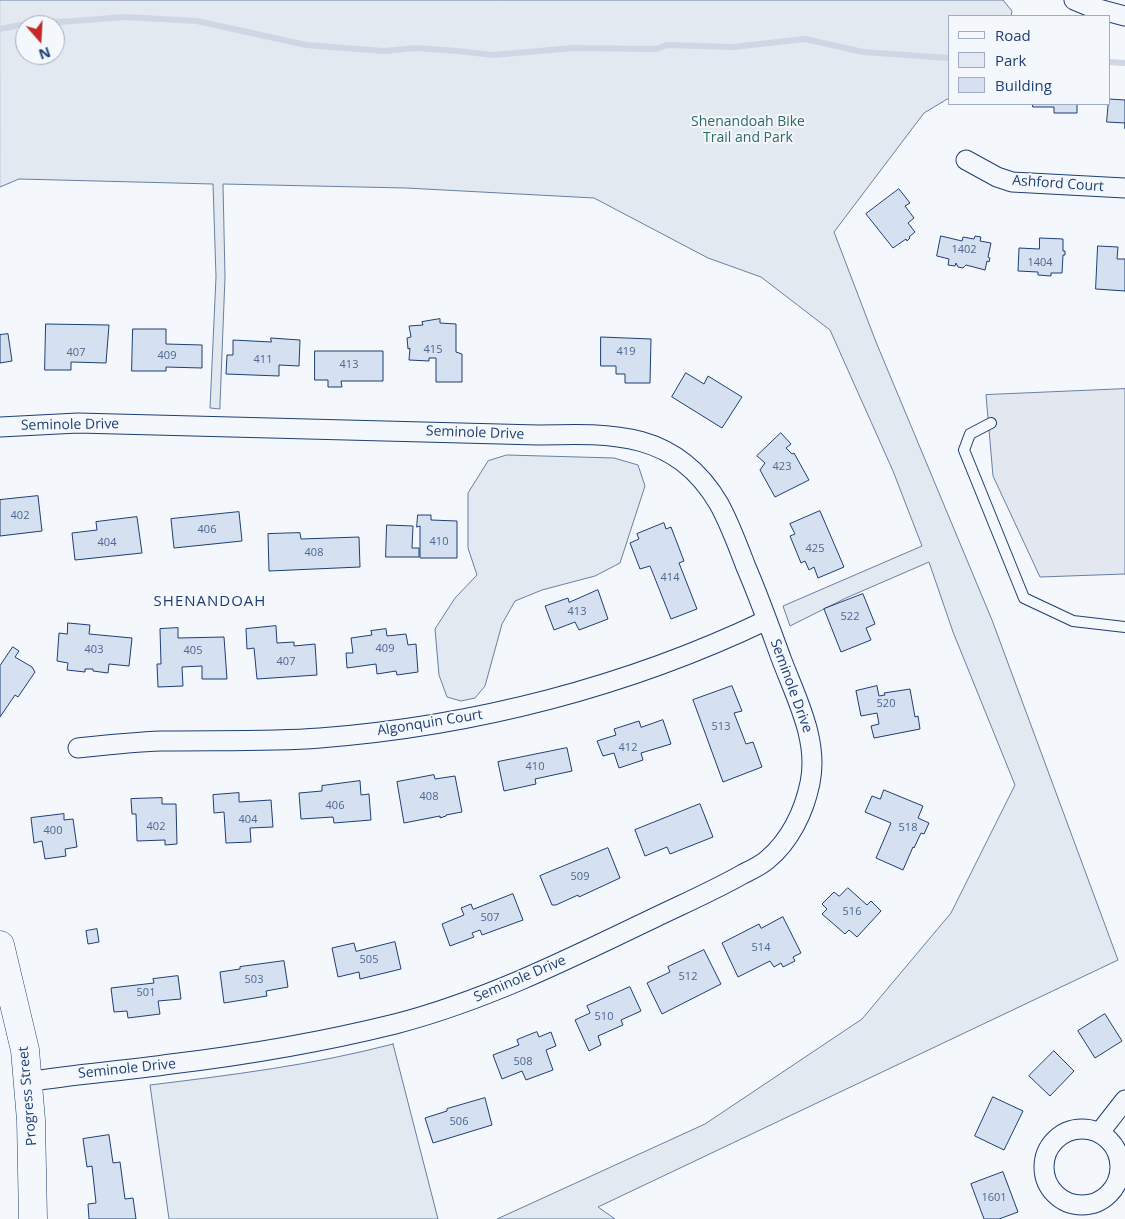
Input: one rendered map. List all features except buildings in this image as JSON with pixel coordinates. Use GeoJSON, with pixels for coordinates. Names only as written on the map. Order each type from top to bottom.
{"type":"FeatureCollection","features":[{"type":"Feature","properties":{"kind":"street"},"geometry":{"type":"LineString","coordinates":[[1074,0],[1091,7],[1125,16]]}},
{"type":"Feature","properties":{"kind":"street","name":"Ashford Court"},"geometry":{"type":"LineString","coordinates":[[966,160],[997,177],[1012,182],[1125,188]]}},
{"type":"Feature","properties":{"kind":"street","name":"Seminole Drive"},"geometry":{"type":"LineString","coordinates":[[0,427],[78,423],[538,435],[576,434],[604,435],[643,440],[676,457],[695,473],[712,493],[728,522],[807,727],[812,757],[810,783],[804,807],[797,822],[777,851],[765,862],[546,971],[492,993],[425,1015],[350,1034],[249,1054],[28,1082]]}},
{"type":"Feature","properties":{"kind":"street","name":"Algonquin Court"},"geometry":{"type":"LineString","coordinates":[[78,748],[160,741],[251,741],[319,738],[452,722],[513,709],[634,674],[723,640],[767,620]]}},
{"type":"Feature","properties":{"kind":"street","name":"Progress Street"},"geometry":{"type":"LineString","coordinates":[[0,945],[26,1050],[32,1154],[33,1219]]}},
{"type":"Feature","properties":{"kind":"street"},"geometry":{"type":"LineString","coordinates":[[1100,1132],[1125,1100]]}},
{"type":"Feature","properties":{"kind":"street"},"geometry":{"type":"LineString","coordinates":[[1085,1128],[1100,1132],[1111,1141],[1119,1154],[1121,1169],[1117,1184],[1107,1196],[1094,1203],[1079,1205],[1065,1201],[1053,1192],[1045,1179],[1044,1164],[1048,1150],[1057,1138],[1070,1130],[1085,1128]]}},
{"type":"Feature","properties":{"kind":"lane"},"geometry":{"type":"LineString","coordinates":[[991,423],[970,434],[964,450],[1024,598],[1073,621],[1125,627]]}},
{"type":"Feature","properties":{"kind":"green space","name":"Shenandoah Bike Trail and Park"},"geometry":{"type":"Polygon","coordinates":[[[0,0],[1003,0],[1012,11],[1011,15],[948,15],[948,99],[924,113],[834,232],[876,342],[992,620],[1118,960],[598,1207],[615,1219],[497,1219],[705,1124],[862,1019],[951,913],[1015,785],[953,632],[929,562],[846,598],[790,626],[783,606],[922,546],[893,471],[830,330],[761,277],[708,258],[594,198],[406,188],[223,184],[225,277],[220,409],[210,408],[216,277],[213,184],[19,179],[0,187],[0,0]]]}},
{"type":"Feature","properties":{"kind":"green space"},"geometry":{"type":"Polygon","coordinates":[[[507,455],[614,458],[638,465],[645,486],[620,563],[595,576],[542,590],[515,601],[502,624],[485,686],[475,698],[461,701],[447,697],[439,675],[435,629],[455,598],[477,575],[468,548],[468,493],[488,461],[507,455]]]}},
{"type":"Feature","properties":{"kind":"green space"},"geometry":{"type":"Polygon","coordinates":[[[393,1044],[438,1219],[169,1219],[150,1085],[303,1064],[393,1044]]]}},
{"type":"Feature","properties":{"kind":"shaded area"},"geometry":{"type":"Polygon","coordinates":[[[1125,389],[1125,574],[1040,577],[993,476],[986,395],[1125,389]]]}},
{"type":"Feature","properties":{"kind":"waterway"},"geometry":{"type":"LineString","coordinates":[[0,29],[43,20],[61,22],[125,17],[197,21],[306,45],[384,51],[416,48],[493,55],[573,48],[656,49],[667,45],[733,47],[805,39],[863,52],[948,58]]}},
{"type":"Feature","properties":{"kind":"waterway"},"geometry":{"type":"LineString","coordinates":[[1110,62],[1125,63]]}},
{"type":"Feature","properties":{"kind":"district","name":"SHENANDOAH"},"geometry":{"type":"Point","coordinates":[210,602]}}]}
